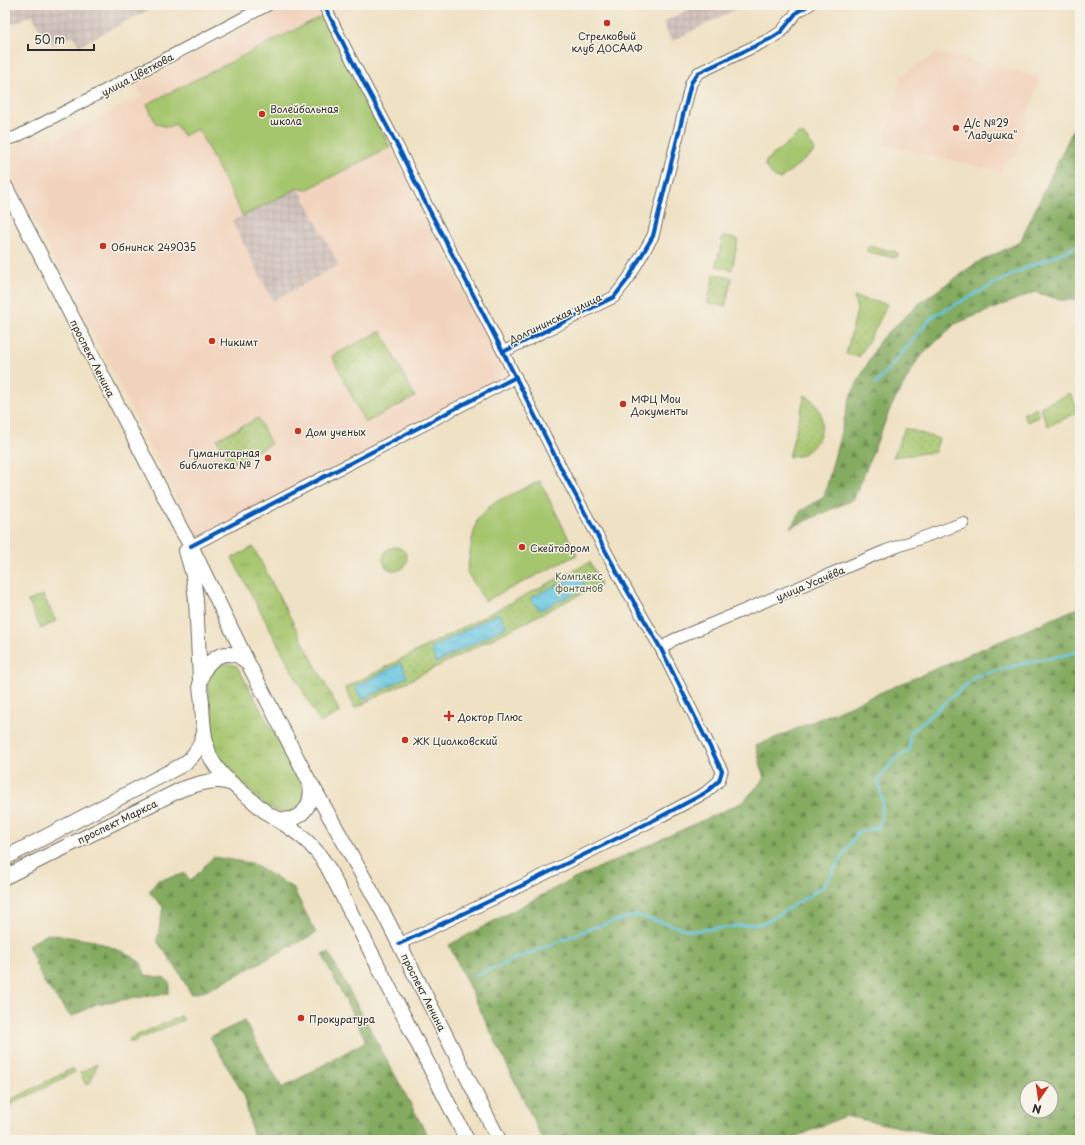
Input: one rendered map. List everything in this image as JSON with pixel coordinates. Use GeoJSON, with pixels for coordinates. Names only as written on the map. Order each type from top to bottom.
{"type":"FeatureCollection","features":[{"type":"Feature","properties":{"kind":"main road","name":"проспект Ленина"},"geometry":{"type":"LineString","coordinates":[[5,186],[182,531],[192,546],[248,663],[310,783],[400,944],[499,1140]]}},
{"type":"Feature","properties":{"kind":"main road","name":"проспект Ленина"},"geometry":{"type":"LineString","coordinates":[[182,531],[193,575],[196,600],[200,683],[204,733],[208,752],[214,765],[223,775],[269,815]]}},
{"type":"Feature","properties":{"kind":"main road"},"geometry":{"type":"LineString","coordinates":[[200,683],[210,661],[215,657],[229,654],[237,655],[248,663]]}},
{"type":"Feature","properties":{"kind":"main road","name":"проспект Маркса"},"geometry":{"type":"LineString","coordinates":[[5,858],[184,764],[194,756],[201,743],[204,733]]}},
{"type":"Feature","properties":{"kind":"main road"},"geometry":{"type":"LineString","coordinates":[[174,770],[182,790]]}},
{"type":"Feature","properties":{"kind":"main road","name":"проспект Маркса"},"geometry":{"type":"LineString","coordinates":[[5,877],[193,785],[212,781],[234,784]]}},
{"type":"Feature","properties":{"kind":"main road"},"geometry":{"type":"LineString","coordinates":[[269,815],[279,819],[287,819],[294,818],[300,814],[309,804],[311,797],[310,783]]}},
{"type":"Feature","properties":{"kind":"main road"},"geometry":{"type":"LineString","coordinates":[[269,815],[293,830],[311,845],[327,866],[466,1140]]}},
{"type":"Feature","properties":{"kind":"street","name":"улица Цветкова"},"geometry":{"type":"LineString","coordinates":[[5,140],[16,137],[268,5]]}},
{"type":"Feature","properties":{"kind":"street"},"geometry":{"type":"LineString","coordinates":[[324,5],[392,134],[423,198],[516,377],[563,472],[624,585],[661,649],[722,771],[719,781],[704,793],[660,817],[400,944]]}},
{"type":"Feature","properties":{"kind":"street","name":"Долгининская улица"},"geometry":{"type":"LineString","coordinates":[[503,352],[614,297],[628,279],[653,236],[691,83],[698,73],[770,39],[781,32],[797,12],[809,5]]}},
{"type":"Feature","properties":{"kind":"street"},"geometry":{"type":"LineString","coordinates":[[192,546],[516,377]]}},
{"type":"Feature","properties":{"kind":"street","name":"улица Усачёва"},"geometry":{"type":"LineString","coordinates":[[661,649],[673,640],[684,637],[885,551],[963,523]]}},
{"type":"Feature","properties":{"kind":"shaded area"},"geometry":{"type":"Polygon","coordinates":[[[5,5],[158,5],[79,46],[73,35],[53,45],[48,34],[43,36],[32,15],[5,28],[5,5]]]}},
{"type":"Feature","properties":{"kind":"shaded area"},"geometry":{"type":"Polygon","coordinates":[[[287,5],[317,5],[504,370],[503,381],[196,538],[86,319],[72,285],[58,265],[5,167],[5,152],[35,135],[56,139],[142,97],[137,85],[287,5]]]}},
{"type":"Feature","properties":{"kind":"shaded area"},"geometry":{"type":"Polygon","coordinates":[[[697,5],[744,5],[672,41],[664,22],[697,5]]]}},
{"type":"Feature","properties":{"kind":"shaded area","name":"Д/с №29 \"Ладушка\""},"geometry":{"type":"Polygon","coordinates":[[[937,53],[1040,77],[1016,156],[1005,160],[1000,171],[883,145],[902,75],[937,53]]]}},
{"type":"Feature","properties":{"kind":"shaded area"},"geometry":{"type":"Polygon","coordinates":[[[298,187],[339,265],[273,301],[232,221],[298,187]]]}},
{"type":"Feature","properties":{"kind":"green space","name":"Волейбольная школа"},"geometry":{"type":"Polygon","coordinates":[[[322,16],[390,147],[306,190],[298,188],[243,216],[198,129],[183,136],[176,124],[168,127],[156,124],[147,104],[322,16]]]}},
{"type":"Feature","properties":{"kind":"green space"},"geometry":{"type":"Polygon","coordinates":[[[1080,115],[1080,300],[1061,300],[1035,292],[955,324],[918,359],[891,407],[854,499],[790,528],[801,511],[824,497],[850,397],[880,340],[920,303],[975,264],[1020,242],[1080,115]]]}},
{"type":"Feature","properties":{"kind":"green space"},"geometry":{"type":"Polygon","coordinates":[[[798,134],[803,134],[814,148],[813,153],[780,179],[775,178],[765,166],[766,161],[798,134]]]}},
{"type":"Feature","properties":{"kind":"green space"},"geometry":{"type":"Polygon","coordinates":[[[723,236],[738,239],[732,270],[716,266],[723,236]]]}},
{"type":"Feature","properties":{"kind":"green space"},"geometry":{"type":"Polygon","coordinates":[[[870,246],[897,252],[898,256],[896,258],[868,252],[867,248],[870,246]]]}},
{"type":"Feature","properties":{"kind":"green space"},"geometry":{"type":"Polygon","coordinates":[[[714,274],[732,278],[725,307],[707,303],[714,274]]]}},
{"type":"Feature","properties":{"kind":"green space"},"geometry":{"type":"Polygon","coordinates":[[[854,297],[887,304],[878,324],[859,357],[846,354],[857,310],[854,297]]]}},
{"type":"Feature","properties":{"kind":"green space"},"geometry":{"type":"Polygon","coordinates":[[[381,331],[415,397],[365,423],[332,356],[381,331]]]}},
{"type":"Feature","properties":{"kind":"green space"},"geometry":{"type":"Polygon","coordinates":[[[1070,393],[1079,412],[1048,426],[1040,407],[1070,393]]]}},
{"type":"Feature","properties":{"kind":"green space"},"geometry":{"type":"Polygon","coordinates":[[[805,395],[812,400],[818,408],[822,425],[820,433],[817,441],[805,453],[798,456],[789,457],[805,395]]]}},
{"type":"Feature","properties":{"kind":"green space"},"geometry":{"type":"Polygon","coordinates":[[[1036,408],[1040,416],[1027,422],[1023,414],[1036,408]]]}},
{"type":"Feature","properties":{"kind":"green space"},"geometry":{"type":"Polygon","coordinates":[[[258,418],[271,444],[230,465],[217,439],[258,418]]]}},
{"type":"Feature","properties":{"kind":"green space"},"geometry":{"type":"Polygon","coordinates":[[[905,428],[939,439],[935,452],[893,457],[905,428]]]}},
{"type":"Feature","properties":{"kind":"green space","name":"Скейтодром"},"geometry":{"type":"Polygon","coordinates":[[[540,481],[577,555],[485,601],[467,572],[477,520],[493,503],[540,481]]]}},
{"type":"Feature","properties":{"kind":"green space"},"geometry":{"type":"Polygon","coordinates":[[[253,547],[340,712],[320,723],[232,558],[253,547]]]}},
{"type":"Feature","properties":{"kind":"green space"},"geometry":{"type":"Polygon","coordinates":[[[395,547],[400,548],[406,554],[406,564],[400,570],[395,571],[390,570],[384,564],[383,559],[384,554],[390,548],[395,547]]]}},
{"type":"Feature","properties":{"kind":"green space","name":"Комплекс фонтанов"},"geometry":{"type":"Polygon","coordinates":[[[590,562],[601,584],[355,708],[345,688],[590,562]]]}},
{"type":"Feature","properties":{"kind":"green space"},"geometry":{"type":"Polygon","coordinates":[[[43,595],[56,621],[41,629],[28,601],[43,595]]]}},
{"type":"Feature","properties":{"kind":"green space"},"geometry":{"type":"Polygon","coordinates":[[[1080,607],[1080,1140],[963,1140],[845,1116],[789,1140],[543,1140],[449,945],[563,884],[743,802],[764,779],[756,746],[1080,607]]]}},
{"type":"Feature","properties":{"kind":"green space"},"geometry":{"type":"Polygon","coordinates":[[[222,664],[237,666],[305,790],[306,796],[299,810],[286,814],[268,807],[219,764],[213,749],[208,685],[212,673],[216,667],[222,664]]]}},
{"type":"Feature","properties":{"kind":"green space"},"geometry":{"type":"Polygon","coordinates":[[[213,857],[251,863],[293,888],[316,933],[206,991],[191,994],[179,972],[157,941],[163,907],[149,892],[158,880],[184,873],[191,881],[213,857]]]}},
{"type":"Feature","properties":{"kind":"green space"},"geometry":{"type":"Polygon","coordinates":[[[48,934],[95,941],[128,954],[141,963],[145,975],[165,978],[170,984],[168,993],[96,1004],[71,1017],[43,981],[28,945],[48,934]]]}},
{"type":"Feature","properties":{"kind":"green space"},"geometry":{"type":"Polygon","coordinates":[[[329,953],[430,1140],[254,1140],[244,1095],[210,1037],[244,1021],[282,1088],[366,1041],[322,954],[329,953]]]}},
{"type":"Feature","properties":{"kind":"green space"},"geometry":{"type":"Polygon","coordinates":[[[181,1016],[183,1020],[130,1043],[129,1039],[181,1016]]]}},
{"type":"Feature","properties":{"kind":"green space"},"geometry":{"type":"Polygon","coordinates":[[[97,1064],[91,1082],[86,1085],[80,1073],[97,1064]]]}},
{"type":"Feature","properties":{"kind":"green space"},"geometry":{"type":"Polygon","coordinates":[[[73,1068],[75,1072],[5,1108],[5,1103],[73,1068]]]}},
{"type":"Feature","properties":{"kind":"water"},"geometry":{"type":"Polygon","coordinates":[[[579,574],[586,588],[540,610],[530,598],[579,574]]]}},
{"type":"Feature","properties":{"kind":"water"},"geometry":{"type":"Polygon","coordinates":[[[498,613],[507,626],[436,663],[431,648],[498,613]]]}},
{"type":"Feature","properties":{"kind":"water"},"geometry":{"type":"Polygon","coordinates":[[[401,663],[407,677],[362,700],[355,687],[401,663]]]}},
{"type":"Feature","properties":{"kind":"waterway"},"geometry":{"type":"LineString","coordinates":[[876,384],[932,317],[1019,271],[1080,245]]}},
{"type":"Feature","properties":{"kind":"waterway"},"geometry":{"type":"LineString","coordinates":[[474,976],[592,928],[636,915],[692,931],[765,923],[823,887],[858,832],[879,827],[883,803],[878,780],[896,758],[909,751],[910,733],[976,676],[1034,661],[1080,652]]}},
{"type":"Feature","properties":{"kind":"cycle path"},"geometry":{"type":"LineString","coordinates":[[324,5],[503,352],[563,472],[624,585],[661,649],[722,771],[719,781],[705,793],[521,886],[399,944]]}},
{"type":"Feature","properties":{"kind":"cycle path"},"geometry":{"type":"LineString","coordinates":[[503,352],[614,297],[628,279],[653,236],[691,83],[698,73],[770,39],[781,32],[797,12],[809,5]]}},
{"type":"Feature","properties":{"kind":"cycle path"},"geometry":{"type":"LineString","coordinates":[[191,546],[516,377]]}},
{"type":"Feature","properties":{"kind":"place","name":"Стрелковый клуб ДОСААФ"},"geometry":{"type":"Point","coordinates":[607,23]}},
{"type":"Feature","properties":{"kind":"place","name":"Волейбольная школа"},"geometry":{"type":"Point","coordinates":[262,114]}},
{"type":"Feature","properties":{"kind":"place","name":"Д/с №29 \"Ладушка\""},"geometry":{"type":"Point","coordinates":[956,128]}},
{"type":"Feature","properties":{"kind":"place","name":"Обнинск 249035"},"geometry":{"type":"Point","coordinates":[103,246]}},
{"type":"Feature","properties":{"kind":"place","name":"Никимт"},"geometry":{"type":"Point","coordinates":[212,341]}},
{"type":"Feature","properties":{"kind":"place","name":"МФЦ Мои Документы"},"geometry":{"type":"Point","coordinates":[623,404]}},
{"type":"Feature","properties":{"kind":"place","name":"Дом ученых"},"geometry":{"type":"Point","coordinates":[298,431]}},
{"type":"Feature","properties":{"kind":"place","name":"Гуманитарная библиотека № 7"},"geometry":{"type":"Point","coordinates":[268,458]}},
{"type":"Feature","properties":{"kind":"place","name":"Скейтодром"},"geometry":{"type":"Point","coordinates":[522,547]}},
{"type":"Feature","properties":{"kind":"place","name":"Доктор Плюс"},"geometry":{"type":"Point","coordinates":[449,716]}},
{"type":"Feature","properties":{"kind":"place","name":"ЖК Циолковский"},"geometry":{"type":"Point","coordinates":[405,740]}},
{"type":"Feature","properties":{"kind":"place","name":"Прокуратура"},"geometry":{"type":"Point","coordinates":[301,1018]}}]}
